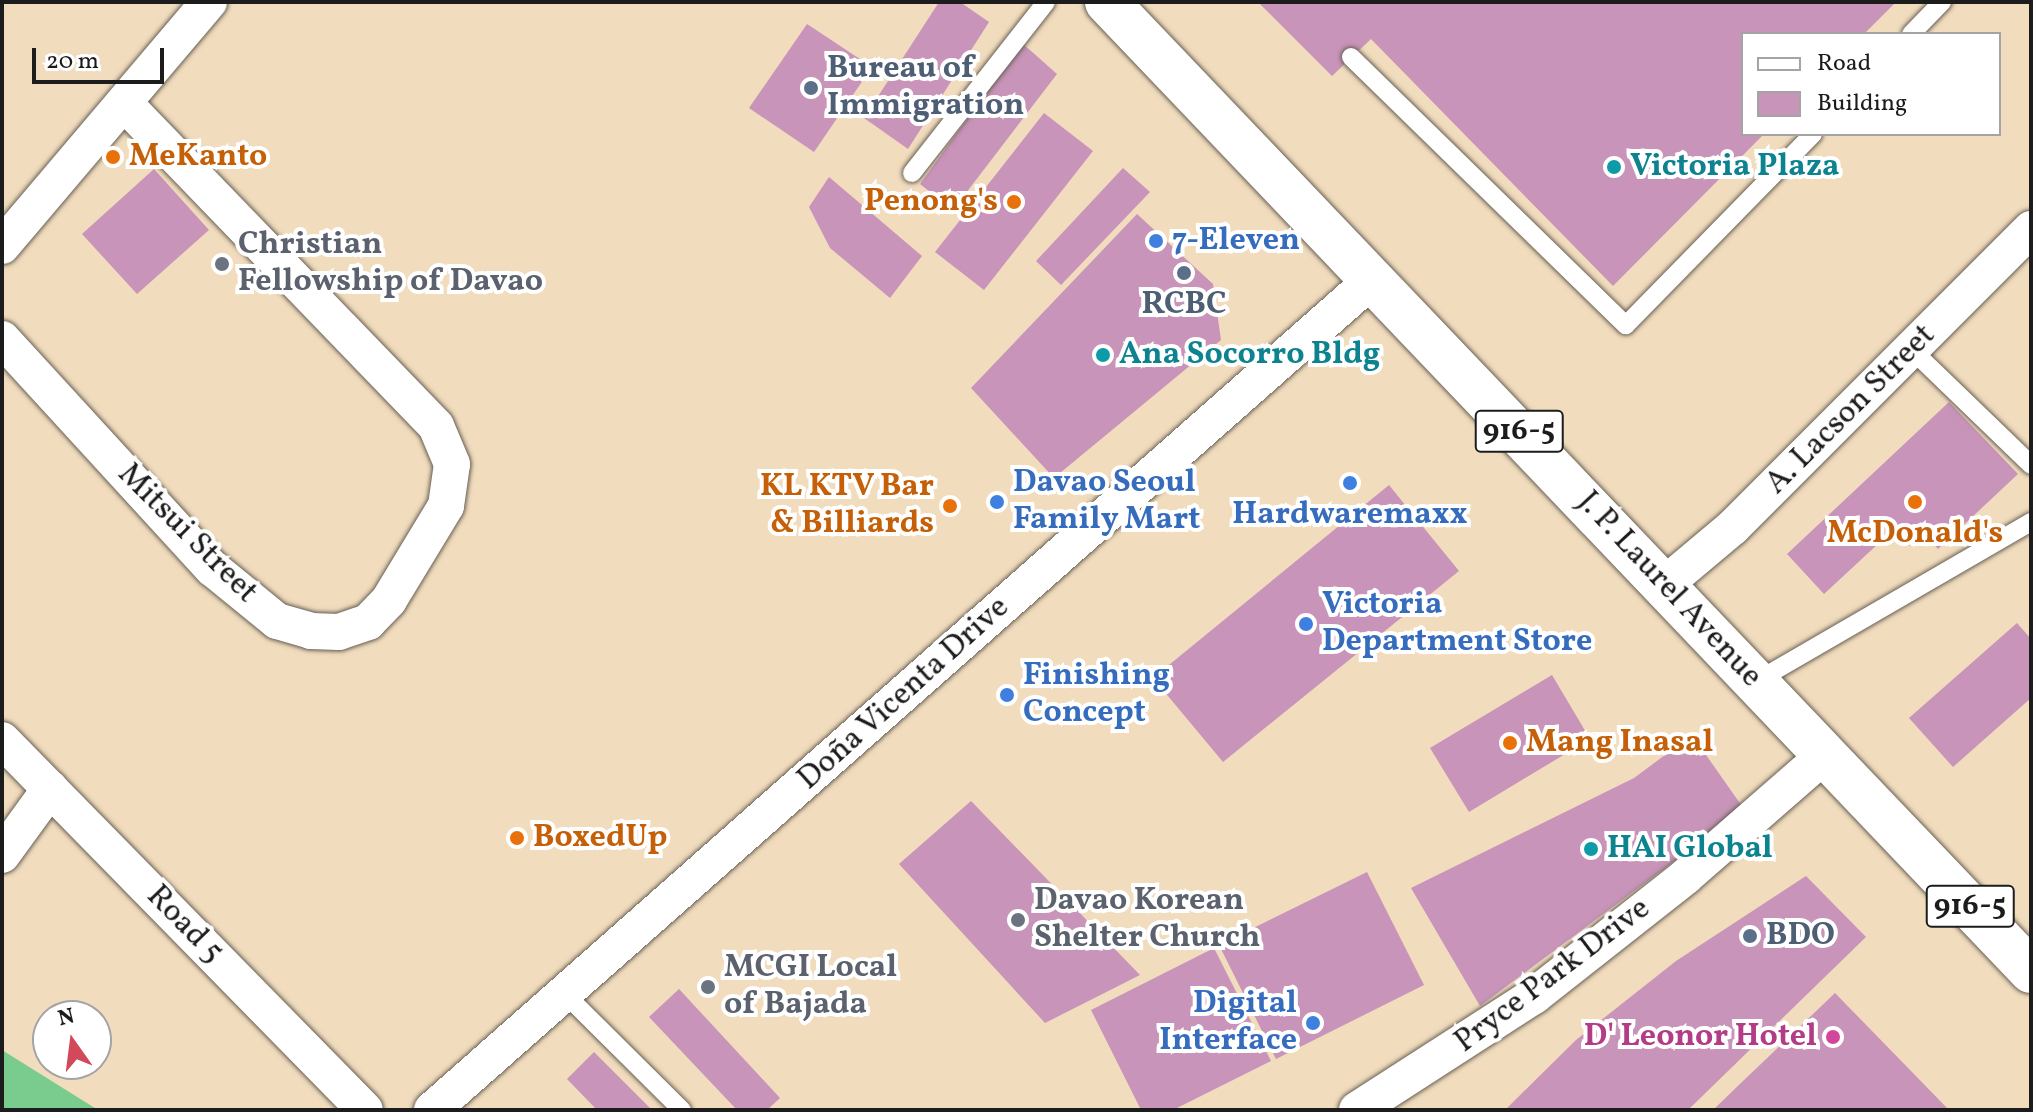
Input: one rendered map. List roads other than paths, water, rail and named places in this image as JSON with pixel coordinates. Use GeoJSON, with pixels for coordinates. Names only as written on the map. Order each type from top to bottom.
{"type":"FeatureCollection","features":[{"type":"Feature","properties":{"kind":"main road","name":"J. P. Laurel Avenue"},"geometry":{"type":"LineString","coordinates":[[1107,2],[1374,278],[1755,682],[2020,953]]}},
{"type":"Feature","properties":{"kind":"street"},"geometry":{"type":"LineString","coordinates":[[2,246],[209,2]]}},
{"type":"Feature","properties":{"kind":"street","name":"Mitsui Street"},"geometry":{"type":"LineString","coordinates":[[2,339],[212,568],[277,621],[311,631],[339,632],[368,622],[389,600],[446,506],[452,464],[436,426],[124,103]]}},
{"type":"Feature","properties":{"kind":"street","name":"A. Lacson Street"},"geometry":{"type":"LineString","coordinates":[[1664,585],[1732,528],[2031,229]]}},
{"type":"Feature","properties":{"kind":"street","name":"Doña Vicenta Drive"},"geometry":{"type":"LineString","coordinates":[[432,1110],[1374,278]]}},
{"type":"Feature","properties":{"kind":"street","name":"Road 5"},"geometry":{"type":"LineString","coordinates":[[2,740],[365,1110]]}},
{"type":"Feature","properties":{"kind":"street","name":"Pryce Park Drive"},"geometry":{"type":"LineString","coordinates":[[1374,1106],[1545,987],[1685,877],[1827,753]]}},
{"type":"Feature","properties":{"kind":"street"},"geometry":{"type":"LineString","coordinates":[[2,855],[50,789]]}},
{"type":"Feature","properties":{"kind":"lane"},"geometry":{"type":"LineString","coordinates":[[912,173],[1046,2]]}},
{"type":"Feature","properties":{"kind":"lane"},"geometry":{"type":"LineString","coordinates":[[1913,32],[1942,2]]}},
{"type":"Feature","properties":{"kind":"lane"},"geometry":{"type":"LineString","coordinates":[[1351,57],[1626,325],[1811,136]]}},
{"type":"Feature","properties":{"kind":"lane"},"geometry":{"type":"LineString","coordinates":[[1911,349],[2031,465]]}},
{"type":"Feature","properties":{"kind":"lane"},"geometry":{"type":"LineString","coordinates":[[1755,682],[2031,522]]}},
{"type":"Feature","properties":{"kind":"lane"},"geometry":{"type":"LineString","coordinates":[[565,994],[682,1110]]}},
{"type":"Feature","properties":{"kind":"place","name":"Bureau of Immigration"},"geometry":{"type":"Point","coordinates":[811,88]}},
{"type":"Feature","properties":{"kind":"place","name":"MeKanto"},"geometry":{"type":"Point","coordinates":[113,157]}},
{"type":"Feature","properties":{"kind":"place","name":"Victoria Plaza"},"geometry":{"type":"Point","coordinates":[1614,167]}},
{"type":"Feature","properties":{"kind":"place","name":"Penong's"},"geometry":{"type":"Point","coordinates":[1014,202]}},
{"type":"Feature","properties":{"kind":"place","name":"7-Eleven"},"geometry":{"type":"Point","coordinates":[1156,241]}},
{"type":"Feature","properties":{"kind":"place","name":"Christian Fellowship of Davao"},"geometry":{"type":"Point","coordinates":[222,264]}},
{"type":"Feature","properties":{"kind":"place","name":"RCBC"},"geometry":{"type":"Point","coordinates":[1184,273]}},
{"type":"Feature","properties":{"kind":"place","name":"Ana Socorro Bldg"},"geometry":{"type":"Point","coordinates":[1103,355]}},
{"type":"Feature","properties":{"kind":"place","name":"Hardwaremaxx"},"geometry":{"type":"Point","coordinates":[1350,483]}},
{"type":"Feature","properties":{"kind":"place","name":"Davao Seoul Family Mart"},"geometry":{"type":"Point","coordinates":[997,502]}},
{"type":"Feature","properties":{"kind":"place","name":"McDonald's"},"geometry":{"type":"Point","coordinates":[1915,502]}},
{"type":"Feature","properties":{"kind":"place","name":"KL KTV Bar & Billiards"},"geometry":{"type":"Point","coordinates":[950,506]}},
{"type":"Feature","properties":{"kind":"place","name":"Victoria Department Store"},"geometry":{"type":"Point","coordinates":[1306,624]}},
{"type":"Feature","properties":{"kind":"place","name":"Finishing Concept"},"geometry":{"type":"Point","coordinates":[1007,695]}},
{"type":"Feature","properties":{"kind":"place","name":"Mang Inasal"},"geometry":{"type":"Point","coordinates":[1510,743]}},
{"type":"Feature","properties":{"kind":"place","name":"BoxedUp"},"geometry":{"type":"Point","coordinates":[517,838]}},
{"type":"Feature","properties":{"kind":"place","name":"HAI Global"},"geometry":{"type":"Point","coordinates":[1591,849]}},
{"type":"Feature","properties":{"kind":"place","name":"Davao Korean Shelter Church"},"geometry":{"type":"Point","coordinates":[1018,920]}},
{"type":"Feature","properties":{"kind":"place","name":"BDO"},"geometry":{"type":"Point","coordinates":[1750,936]}},
{"type":"Feature","properties":{"kind":"place","name":"MCGI Local of Bajada"},"geometry":{"type":"Point","coordinates":[708,987]}},
{"type":"Feature","properties":{"kind":"place","name":"Digital Interface"},"geometry":{"type":"Point","coordinates":[1313,1023]}},
{"type":"Feature","properties":{"kind":"place","name":"D' Leonor Hotel"},"geometry":{"type":"Point","coordinates":[1833,1037]}}]}
